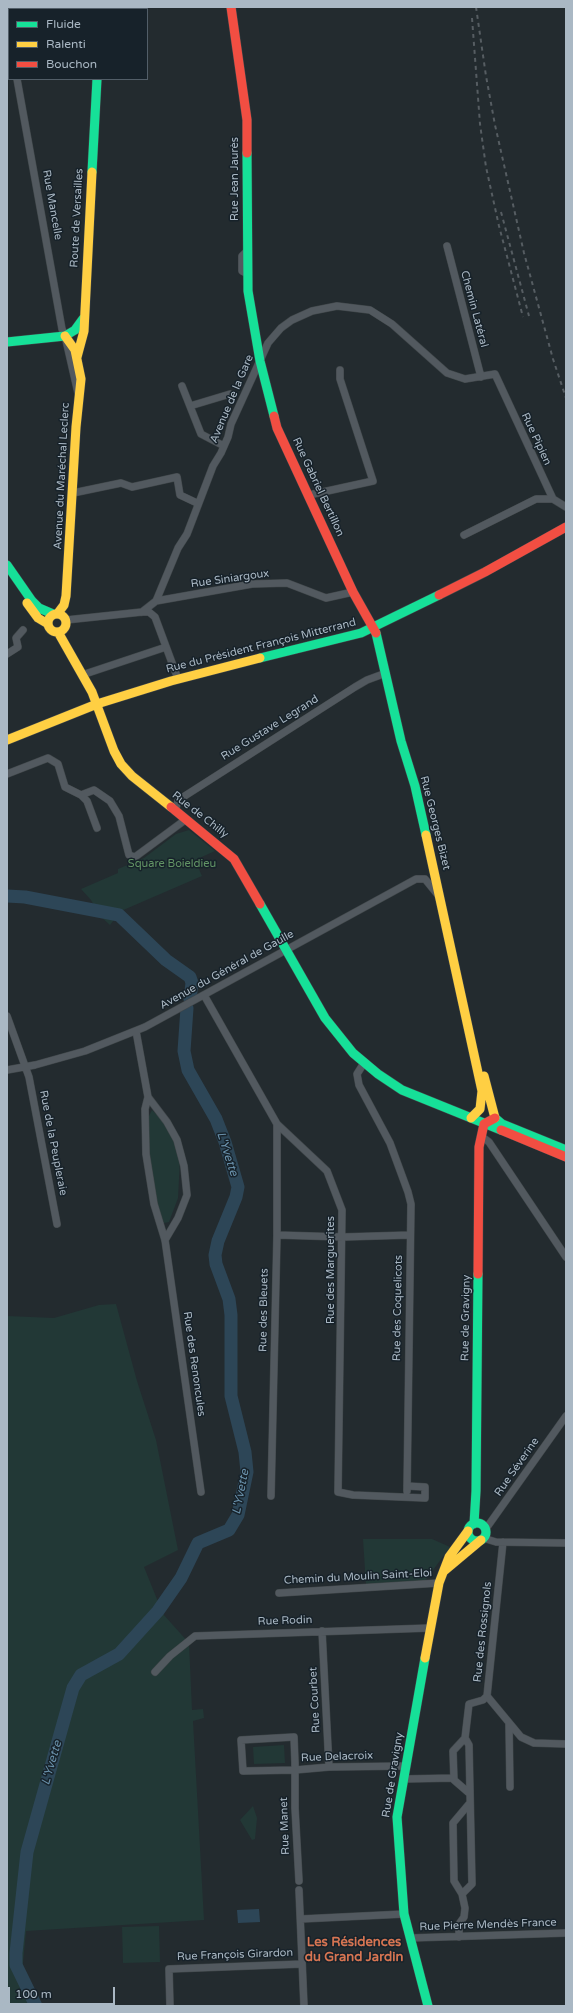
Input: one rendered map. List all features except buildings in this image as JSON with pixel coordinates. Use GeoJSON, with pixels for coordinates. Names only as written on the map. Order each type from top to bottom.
{"type":"FeatureCollection","features":[{"type":"Feature","properties":{"kind":"main road","name":"Rue Jean Jaurès"},"geometry":{"type":"LineString","coordinates":[[231,7],[247,120],[248,291],[258,350]]}},
{"type":"Feature","properties":{"kind":"main road","name":"Route de Versailles"},"geometry":{"type":"LineString","coordinates":[[77,357],[84,331],[83,319],[97,80]]}},
{"type":"Feature","properties":{"kind":"main road"},"geometry":{"type":"LineString","coordinates":[[7,342],[65,336],[75,330],[83,319]]}},
{"type":"Feature","properties":{"kind":"main road","name":"Route de Versailles"},"geometry":{"type":"LineString","coordinates":[[65,336],[73,346],[77,357],[81,379],[78,397]]}},
{"type":"Feature","properties":{"kind":"main road","name":"Rue Gabriel Bertillon"},"geometry":{"type":"LineString","coordinates":[[258,350],[278,428],[353,592],[374,627]]}},
{"type":"Feature","properties":{"kind":"main road","name":"Avenue du Maréchal Leclerc"},"geometry":{"type":"LineString","coordinates":[[61,616],[68,614],[66,596],[78,397]]}},
{"type":"Feature","properties":{"kind":"main road","name":"Rue du Président François Mitterrand"},"geometry":{"type":"LineString","coordinates":[[7,740],[97,704],[178,679],[330,642],[374,627],[566,530]]}},
{"type":"Feature","properties":{"kind":"main road"},"geometry":{"type":"LineString","coordinates":[[7,565],[32,602],[39,608],[61,616]]}},
{"type":"Feature","properties":{"kind":"main road"},"geometry":{"type":"LineString","coordinates":[[7,573],[35,614],[48,624],[52,630],[58,632],[97,704]]}},
{"type":"Feature","properties":{"kind":"main road"},"geometry":{"type":"LineString","coordinates":[[48,624],[49,618],[61,616]]}},
{"type":"Feature","properties":{"kind":"main road"},"geometry":{"type":"LineString","coordinates":[[58,632],[64,629],[61,616]]}},
{"type":"Feature","properties":{"kind":"main road","name":"Rue Georges Bizet"},"geometry":{"type":"LineString","coordinates":[[374,627],[378,636],[401,742],[415,786],[469,1027],[482,1101],[480,1110],[471,1118]]}},
{"type":"Feature","properties":{"kind":"main road","name":"Rue de Chilly"},"geometry":{"type":"LineString","coordinates":[[97,704],[114,751],[121,764],[132,776],[185,820],[218,844],[234,859],[325,1018],[343,1043],[364,1063],[402,1090],[566,1157]]}},
{"type":"Feature","properties":{"kind":"main road","name":"Rue Georges Bizet"},"geometry":{"type":"LineString","coordinates":[[469,1027],[488,1088],[495,1118]]}},
{"type":"Feature","properties":{"kind":"main road"},"geometry":{"type":"LineString","coordinates":[[484,1124],[495,1118],[502,1124],[566,1150]]}},
{"type":"Feature","properties":{"kind":"main road","name":"Rue de Gravigny"},"geometry":{"type":"LineString","coordinates":[[428,2006],[404,1914],[396,1817],[404,1766],[439,1583],[449,1557],[471,1527],[476,1492],[479,1147],[484,1124]]}},
{"type":"Feature","properties":{"kind":"main road"},"geometry":{"type":"LineString","coordinates":[[479,1524],[483,1536],[473,1540],[469,1536],[471,1527],[479,1524]]}},
{"type":"Feature","properties":{"kind":"main road","name":"Rue de Gravigny"},"geometry":{"type":"LineString","coordinates":[[444,1571],[483,1536]]}},
{"type":"Feature","properties":{"kind":"street","name":"Rue Mancelle"},"geometry":{"type":"LineString","coordinates":[[17,80],[62,329],[65,336]]}},
{"type":"Feature","properties":{"kind":"street","name":"Chemin Latéral"},"geometry":{"type":"LineString","coordinates":[[447,246],[481,377]]}},
{"type":"Feature","properties":{"kind":"street","name":"Avenue de la Gare"},"geometry":{"type":"LineString","coordinates":[[142,612],[156,601],[178,548],[187,534],[213,466],[228,437],[231,424],[260,361],[272,338],[281,328],[302,314],[326,307],[352,307],[370,310],[382,317],[446,373],[459,378],[481,377],[495,374]]}},
{"type":"Feature","properties":{"kind":"street","name":"Avenue du Maréchal Leclerc"},"geometry":{"type":"LineString","coordinates":[[65,336],[78,397]]}},
{"type":"Feature","properties":{"kind":"street"},"geometry":{"type":"LineString","coordinates":[[309,496],[373,481],[340,379],[340,370]]}},
{"type":"Feature","properties":{"kind":"street","name":"Rue Pipien"},"geometry":{"type":"LineString","coordinates":[[495,374],[553,499]]}},
{"type":"Feature","properties":{"kind":"street"},"geometry":{"type":"LineString","coordinates":[[182,386],[201,434],[224,446]]}},
{"type":"Feature","properties":{"kind":"street"},"geometry":{"type":"LineString","coordinates":[[190,406],[230,394]]}},
{"type":"Feature","properties":{"kind":"street"},"geometry":{"type":"LineString","coordinates":[[73,493],[121,483],[132,487],[177,477],[180,495],[198,504]]}},
{"type":"Feature","properties":{"kind":"street"},"geometry":{"type":"LineString","coordinates":[[464,535],[536,499],[553,499],[566,507]]}},
{"type":"Feature","properties":{"kind":"street","name":"Rue Siniargoux"},"geometry":{"type":"LineString","coordinates":[[156,601],[252,584],[287,583],[326,598],[353,592]]}},
{"type":"Feature","properties":{"kind":"street"},"geometry":{"type":"LineString","coordinates":[[61,616],[149,612],[155,617],[178,679]]}},
{"type":"Feature","properties":{"kind":"street"},"geometry":{"type":"LineString","coordinates":[[7,654],[18,647],[16,638],[23,630]]}},
{"type":"Feature","properties":{"kind":"street"},"geometry":{"type":"LineString","coordinates":[[82,675],[166,646]]}},
{"type":"Feature","properties":{"kind":"street","name":"Rue Gustave Legrand"},"geometry":{"type":"LineString","coordinates":[[175,811],[178,801],[187,795],[355,687],[367,680],[386,673]]}},
{"type":"Feature","properties":{"kind":"street"},"geometry":{"type":"LineString","coordinates":[[7,774],[48,758],[58,764],[65,787],[81,795],[87,801],[97,828]]}},
{"type":"Feature","properties":{"kind":"street"},"geometry":{"type":"LineString","coordinates":[[81,795],[94,790],[110,801],[119,816],[129,855],[135,857],[185,820]]}},
{"type":"Feature","properties":{"kind":"street","name":"Avenue du Général de Gaulle"},"geometry":{"type":"LineString","coordinates":[[7,1070],[26,1067],[85,1051],[136,1031],[416,879],[425,879],[430,882],[440,898]]}},
{"type":"Feature","properties":{"kind":"street","name":"Rue des Marguerites"},"geometry":{"type":"LineString","coordinates":[[204,995],[277,1124],[327,1171],[342,1210],[343,1237],[338,1492],[353,1495],[407,1497]]}},
{"type":"Feature","properties":{"kind":"street","name":"Rue de la Peupleraie"},"geometry":{"type":"LineString","coordinates":[[7,1016],[26,1067],[36,1106],[57,1224]]}},
{"type":"Feature","properties":{"kind":"street","name":"Rue des Renoncules"},"geometry":{"type":"LineString","coordinates":[[136,1031],[148,1097],[145,1108],[146,1154],[154,1204],[165,1240],[201,1492]]}},
{"type":"Feature","properties":{"kind":"street","name":"Rue des Coquelicots"},"geometry":{"type":"LineString","coordinates":[[364,1063],[359,1070],[358,1080],[390,1143],[411,1204],[407,1497]]}},
{"type":"Feature","properties":{"kind":"street","name":"Rue des Renoncules"},"geometry":{"type":"LineString","coordinates":[[148,1097],[167,1122],[177,1140],[184,1166],[187,1195],[178,1218],[165,1240]]}},
{"type":"Feature","properties":{"kind":"street","name":"Rue des Bleuets"},"geometry":{"type":"LineString","coordinates":[[271,1496],[277,1235],[277,1124]]}},
{"type":"Feature","properties":{"kind":"street"},"geometry":{"type":"LineString","coordinates":[[482,1136],[489,1142],[566,1257]]}},
{"type":"Feature","properties":{"kind":"street"},"geometry":{"type":"LineString","coordinates":[[277,1235],[343,1237],[410,1236]]}},
{"type":"Feature","properties":{"kind":"street","name":"Rue Séverine"},"geometry":{"type":"LineString","coordinates":[[483,1536],[566,1416]]}},
{"type":"Feature","properties":{"kind":"street"},"geometry":{"type":"LineString","coordinates":[[407,1486],[425,1487],[425,1498],[407,1497]]}},
{"type":"Feature","properties":{"kind":"street"},"geometry":{"type":"LineString","coordinates":[[483,1536],[503,1542],[566,1543]]}},
{"type":"Feature","properties":{"kind":"street","name":"Rue des Rossignols"},"geometry":{"type":"LineString","coordinates":[[503,1542],[487,1696],[522,1738],[534,1742],[566,1744]]}},
{"type":"Feature","properties":{"kind":"street","name":"Chemin du Moulin Saint-Eloi"},"geometry":{"type":"LineString","coordinates":[[279,1593],[439,1583]]}},
{"type":"Feature","properties":{"kind":"street","name":"Rue Rodin"},"geometry":{"type":"LineString","coordinates":[[155,1672],[170,1656],[195,1636],[430,1628]]}},
{"type":"Feature","properties":{"kind":"street","name":"Rue Courbet"},"geometry":{"type":"LineString","coordinates":[[322,1631],[329,1767]]}},
{"type":"Feature","properties":{"kind":"street"},"geometry":{"type":"LineString","coordinates":[[469,1794],[454,1780],[453,1751],[465,1738],[469,1704],[483,1700],[487,1696]]}},
{"type":"Feature","properties":{"kind":"street"},"geometry":{"type":"LineString","coordinates":[[509,1724],[510,1787]]}},
{"type":"Feature","properties":{"kind":"street","name":"Rue Delacroix"},"geometry":{"type":"LineString","coordinates":[[295,1770],[294,1737],[241,1740],[243,1771],[295,1770],[329,1767],[404,1766]]}},
{"type":"Feature","properties":{"kind":"street"},"geometry":{"type":"LineString","coordinates":[[462,1894],[472,1884],[469,1804],[469,1745],[465,1738]]}},
{"type":"Feature","properties":{"kind":"street","name":"Rue Manet"},"geometry":{"type":"LineString","coordinates":[[295,1770],[294,1808],[298,1881]]}},
{"type":"Feature","properties":{"kind":"street"},"geometry":{"type":"LineString","coordinates":[[403,1778],[454,1778]]}},
{"type":"Feature","properties":{"kind":"street"},"geometry":{"type":"LineString","coordinates":[[460,1937],[459,1924],[464,1917],[465,1908],[462,1894],[454,1881],[454,1823],[469,1804]]}},
{"type":"Feature","properties":{"kind":"street"},"geometry":{"type":"LineString","coordinates":[[299,1890],[304,2006]]}},
{"type":"Feature","properties":{"kind":"street"},"geometry":{"type":"LineString","coordinates":[[301,1919],[404,1914]]}},
{"type":"Feature","properties":{"kind":"street","name":"Rue Pierre Mendès France"},"geometry":{"type":"LineString","coordinates":[[410,1938],[566,1933]]}},
{"type":"Feature","properties":{"kind":"street","name":"Rue François Girardon"},"geometry":{"type":"LineString","coordinates":[[170,2006],[169,1969],[302,1964]]}},
{"type":"Feature","properties":{"kind":"green space","name":"Square Boieldieu"},"geometry":{"type":"Polygon","coordinates":[[[189,830],[215,851],[195,860],[202,876],[121,911],[110,925],[100,916],[91,900],[81,889],[118,873],[118,869],[144,858],[176,834],[189,830]]]}},
{"type":"Feature","properties":{"kind":"green space"},"geometry":{"type":"Polygon","coordinates":[[[152,1110],[164,1122],[173,1137],[180,1159],[178,1198],[169,1222],[164,1223],[158,1208],[147,1155],[148,1118],[152,1110]]]}},
{"type":"Feature","properties":{"kind":"green space"},"geometry":{"type":"Polygon","coordinates":[[[116,1304],[137,1381],[156,1440],[178,1550],[144,1567],[163,1614],[189,1643],[192,1710],[203,1709],[204,1718],[193,1721],[204,1920],[26,1931],[23,1963],[25,1989],[29,2006],[7,2006],[7,1316],[54,1318],[99,1305],[116,1304]]]}},
{"type":"Feature","properties":{"kind":"green space"},"geometry":{"type":"Polygon","coordinates":[[[363,1539],[432,1539],[450,1547],[425,1581],[366,1585],[363,1539]]]}},
{"type":"Feature","properties":{"kind":"green space"},"geometry":{"type":"Polygon","coordinates":[[[284,1745],[285,1763],[254,1764],[253,1747],[284,1745]]]}},
{"type":"Feature","properties":{"kind":"green space"},"geometry":{"type":"Polygon","coordinates":[[[253,1806],[257,1818],[255,1839],[252,1840],[240,1820],[253,1806]]]}},
{"type":"Feature","properties":{"kind":"green space"},"geometry":{"type":"Polygon","coordinates":[[[159,1926],[160,1962],[123,1963],[122,1927],[159,1926]]]}},
{"type":"Feature","properties":{"kind":"water"},"geometry":{"type":"Polygon","coordinates":[[[259,1909],[260,1922],[238,1923],[237,1910],[259,1909]]]}},
{"type":"Feature","properties":{"kind":"waterway","name":"L'Yvette"},"geometry":{"type":"LineString","coordinates":[[7,896],[25,897],[119,915],[166,960],[190,977],[192,983],[190,999]]}},
{"type":"Feature","properties":{"kind":"waterway","name":"L'Yvette"},"geometry":{"type":"LineString","coordinates":[[36,2006],[16,1965],[27,1852],[73,1688],[81,1675],[119,1654],[158,1611],[181,1578],[198,1543],[229,1530],[238,1515],[247,1472],[245,1452],[231,1396],[231,1315],[229,1299],[216,1264],[215,1255],[218,1241],[236,1197],[238,1187],[225,1142],[216,1119],[188,1070],[184,1051],[187,1008]]}},
{"type":"Feature","properties":{"kind":"railway"},"geometry":{"type":"LineString","coordinates":[[476,7],[495,125],[524,253],[553,359],[566,398]]}},
{"type":"Feature","properties":{"kind":"railway"},"geometry":{"type":"LineString","coordinates":[[472,18],[480,124],[486,167],[499,226],[523,317]]}},
{"type":"Feature","properties":{"kind":"railway"},"geometry":{"type":"LineString","coordinates":[[501,212],[529,316]]}},
{"type":"Feature","properties":{"kind":"traffic: fast"},"geometry":{"type":"LineString","coordinates":[[92,172],[97,80]]}},
{"type":"Feature","properties":{"kind":"traffic: fast"},"geometry":{"type":"LineString","coordinates":[[247,153],[248,291],[260,361],[274,416]]}},
{"type":"Feature","properties":{"kind":"traffic: fast"},"geometry":{"type":"LineString","coordinates":[[7,342],[65,336],[75,330],[83,319]]}},
{"type":"Feature","properties":{"kind":"traffic: fast"},"geometry":{"type":"LineString","coordinates":[[7,565],[32,601],[39,608],[53,614]]}},
{"type":"Feature","properties":{"kind":"traffic: fast"},"geometry":{"type":"LineString","coordinates":[[260,658],[361,633],[439,595]]}},
{"type":"Feature","properties":{"kind":"traffic: fast"},"geometry":{"type":"LineString","coordinates":[[376,633],[401,741],[415,786],[426,835]]}},
{"type":"Feature","properties":{"kind":"traffic: fast"},"geometry":{"type":"LineString","coordinates":[[260,904],[325,1018],[353,1053],[378,1074],[402,1090],[501,1130]]}},
{"type":"Feature","properties":{"kind":"traffic: fast"},"geometry":{"type":"LineString","coordinates":[[495,1118],[502,1124],[566,1150]]}},
{"type":"Feature","properties":{"kind":"traffic: fast"},"geometry":{"type":"LineString","coordinates":[[474,1524],[476,1491],[478,1274]]}},
{"type":"Feature","properties":{"kind":"traffic: fast"},"geometry":{"type":"LineString","coordinates":[[477,1523],[483,1526],[486,1532],[483,1538],[477,1541],[471,1538],[468,1532],[471,1526],[477,1523]]}},
{"type":"Feature","properties":{"kind":"traffic: fast"},"geometry":{"type":"LineString","coordinates":[[425,1658],[397,1817],[404,1914],[428,2006]]}},
{"type":"Feature","properties":{"kind":"traffic: slow"},"geometry":{"type":"LineString","coordinates":[[77,357],[84,331],[92,172]]}},
{"type":"Feature","properties":{"kind":"traffic: slow"},"geometry":{"type":"LineString","coordinates":[[58,613],[64,605],[66,596],[76,427],[81,379],[75,350],[65,336]]}},
{"type":"Feature","properties":{"kind":"traffic: slow"},"geometry":{"type":"LineString","coordinates":[[27,603],[38,618],[48,624]]}},
{"type":"Feature","properties":{"kind":"traffic: slow"},"geometry":{"type":"LineString","coordinates":[[53,614],[61,614],[66,619],[66,623],[64,630],[61,632],[53,632],[48,627],[48,619],[53,614]]}},
{"type":"Feature","properties":{"kind":"traffic: slow"},"geometry":{"type":"LineString","coordinates":[[58,632],[92,692],[114,751],[121,764],[132,776],[171,807]]}},
{"type":"Feature","properties":{"kind":"traffic: slow"},"geometry":{"type":"LineString","coordinates":[[7,740],[97,704],[171,681],[260,658]]}},
{"type":"Feature","properties":{"kind":"traffic: slow"},"geometry":{"type":"LineString","coordinates":[[426,835],[482,1091],[480,1109],[471,1118]]}},
{"type":"Feature","properties":{"kind":"traffic: slow"},"geometry":{"type":"LineString","coordinates":[[484,1076],[495,1118]]}},
{"type":"Feature","properties":{"kind":"traffic: slow"},"geometry":{"type":"LineString","coordinates":[[425,1658],[439,1583],[449,1557],[468,1531]]}},
{"type":"Feature","properties":{"kind":"traffic: slow"},"geometry":{"type":"LineString","coordinates":[[444,1571],[481,1540]]}},
{"type":"Feature","properties":{"kind":"traffic: jam"},"geometry":{"type":"LineString","coordinates":[[231,7],[247,120],[247,153]]}},
{"type":"Feature","properties":{"kind":"traffic: jam"},"geometry":{"type":"LineString","coordinates":[[274,416],[277,428],[353,592],[376,633]]}},
{"type":"Feature","properties":{"kind":"traffic: jam"},"geometry":{"type":"LineString","coordinates":[[439,595],[485,572],[566,527]]}},
{"type":"Feature","properties":{"kind":"traffic: jam"},"geometry":{"type":"LineString","coordinates":[[171,807],[234,859],[260,904]]}},
{"type":"Feature","properties":{"kind":"traffic: jam"},"geometry":{"type":"LineString","coordinates":[[478,1274],[479,1147],[484,1124],[495,1118]]}},
{"type":"Feature","properties":{"kind":"traffic: jam"},"geometry":{"type":"LineString","coordinates":[[501,1130],[566,1157]]}},
{"type":"Feature","properties":{"kind":"district","name":"Les Résidences du Grand Jardin"},"geometry":{"type":"Point","coordinates":[354,1950]}}]}
